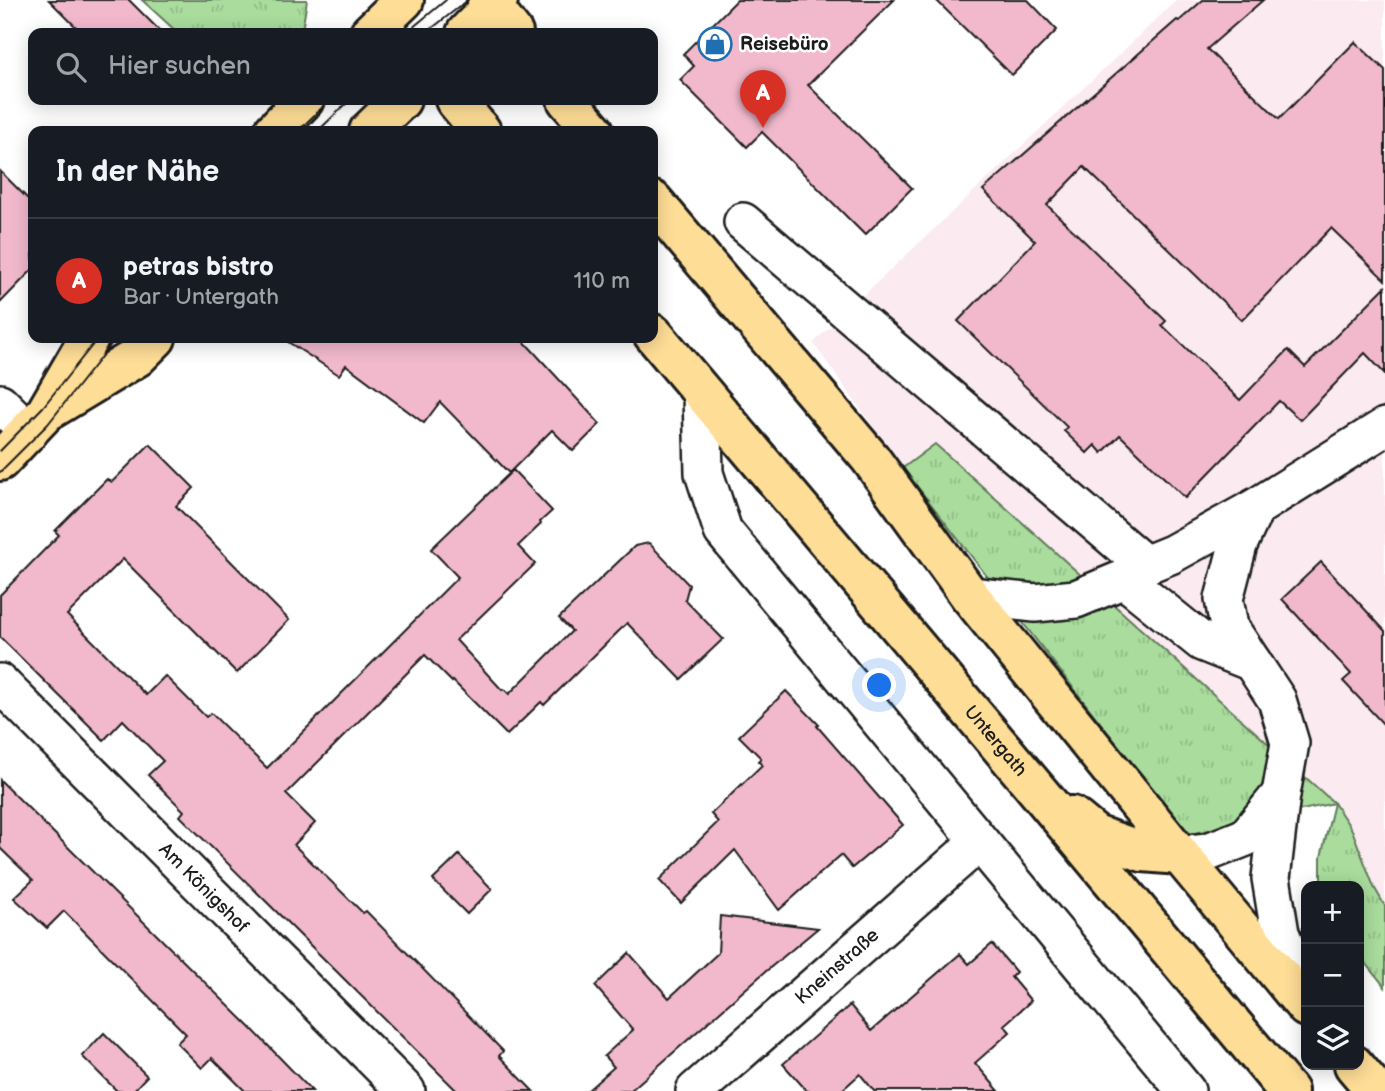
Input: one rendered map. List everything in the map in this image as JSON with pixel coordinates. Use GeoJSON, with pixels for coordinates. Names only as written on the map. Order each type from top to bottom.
{"type":"FeatureCollection","features":[{"type":"Feature","properties":{"kind":"main road"},"geometry":{"type":"LineString","coordinates":[[473,28],[498,10]]}},
{"type":"Feature","properties":{"kind":"main road"},"geometry":{"type":"LineString","coordinates":[[279,126],[299,105]]}},
{"type":"Feature","properties":{"kind":"main road"},"geometry":{"type":"LineString","coordinates":[[374,126],[396,105]]}},
{"type":"Feature","properties":{"kind":"main road"},"geometry":{"type":"LineString","coordinates":[[459,105],[477,126]]}},
{"type":"Feature","properties":{"kind":"main road"},"geometry":{"type":"LineString","coordinates":[[571,105],[590,126]]}},
{"type":"Feature","properties":{"kind":"main road"},"geometry":{"type":"LineString","coordinates":[[658,207],[870,458],[970,596],[1301,1001]]}},
{"type":"Feature","properties":{"kind":"main road","name":"Untergath"},"geometry":{"type":"LineString","coordinates":[[658,340],[1288,1091]]}},
{"type":"Feature","properties":{"kind":"main road"},"geometry":{"type":"LineString","coordinates":[[0,461],[37,422],[86,343]]}},
{"type":"Feature","properties":{"kind":"main road"},"geometry":{"type":"LineString","coordinates":[[37,422],[137,357],[151,343]]}},
{"type":"Feature","properties":{"kind":"main road"},"geometry":{"type":"LineString","coordinates":[[1032,784],[1095,835],[1143,852],[1180,856]]}},
{"type":"Feature","properties":{"kind":"main road"},"geometry":{"type":"LineString","coordinates":[[1358,1070],[1376,1091]]}},
{"type":"Feature","properties":{"kind":"street"},"geometry":{"type":"LineString","coordinates":[[743,222],[1134,572],[1202,642],[1252,662]]}},
{"type":"Feature","properties":{"kind":"street"},"geometry":{"type":"LineString","coordinates":[[702,393],[704,473],[723,531],[1186,1091]]}},
{"type":"Feature","properties":{"kind":"street"},"geometry":{"type":"LineString","coordinates":[[0,403],[37,422]]}},
{"type":"Feature","properties":{"kind":"street"},"geometry":{"type":"LineString","coordinates":[[970,596],[1035,603],[1076,599],[1172,554],[1255,508],[1385,426]]}},
{"type":"Feature","properties":{"kind":"street"},"geometry":{"type":"LineString","coordinates":[[1255,508],[1238,545],[1224,599],[1229,627],[1277,700],[1290,743],[1271,878],[1280,933],[1301,982]]}},
{"type":"Feature","properties":{"kind":"street","name":"Am Königshof"},"geometry":{"type":"LineString","coordinates":[[0,683],[406,1091]]}},
{"type":"Feature","properties":{"kind":"street"},"geometry":{"type":"LineString","coordinates":[[1180,856],[1208,852],[1246,836],[1281,794]]}},
{"type":"Feature","properties":{"kind":"street","name":"Kneinstraße"},"geometry":{"type":"LineString","coordinates":[[695,1091],[979,842]]}},
{"type":"Feature","properties":{"kind":"shaded area"},"geometry":{"type":"Polygon","coordinates":[[[1177,0],[1385,0],[1385,906],[1374,887],[1352,830],[1334,803],[935,444],[903,468],[813,343],[1177,0]]]}},
{"type":"Feature","properties":{"kind":"green space"},"geometry":{"type":"Polygon","coordinates":[[[142,0],[307,0],[303,25],[300,28],[173,28],[142,0]]]}},
{"type":"Feature","properties":{"kind":"green space"},"geometry":{"type":"Polygon","coordinates":[[[935,444],[1334,803],[1187,835],[903,468],[935,444]]]}},
{"type":"Feature","properties":{"kind":"green space"},"geometry":{"type":"Polygon","coordinates":[[[1334,803],[1352,830],[1374,887],[1385,906],[1385,987],[1364,960],[1364,881],[1321,881],[1321,857],[1334,803]]]}},
{"type":"Feature","properties":{"kind":"building"},"geometry":{"type":"Polygon","coordinates":[[[49,0],[129,0],[157,28],[77,28],[49,0]]]}},
{"type":"Feature","properties":{"kind":"building"},"geometry":{"type":"Polygon","coordinates":[[[737,0],[894,0],[808,85],[912,188],[865,235],[762,132],[747,147],[680,80],[694,66],[683,54],[737,0]]]}},
{"type":"Feature","properties":{"kind":"building"},"geometry":{"type":"Polygon","coordinates":[[[936,0],[1028,0],[1057,30],[1012,75],[936,0]]]}},
{"type":"Feature","properties":{"kind":"building"},"geometry":{"type":"Polygon","coordinates":[[[1203,0],[1263,0],[1207,49],[1279,119],[1355,42],[1385,70],[1385,280],[1331,228],[1242,320],[1084,167],[1047,205],[1166,321],[1162,325],[1240,400],[1288,350],[1305,367],[1385,287],[1385,374],[1365,353],[1300,420],[1279,401],[1185,498],[1120,435],[1102,453],[1095,445],[1087,453],[1064,431],[1067,427],[958,321],[1035,241],[983,190],[1203,0]]]}},
{"type":"Feature","properties":{"kind":"building"},"geometry":{"type":"Polygon","coordinates":[[[0,171],[28,199],[28,274],[0,303],[0,171]]]}},
{"type":"Feature","properties":{"kind":"building"},"geometry":{"type":"Polygon","coordinates":[[[290,343],[526,343],[600,424],[573,451],[552,430],[509,473],[440,402],[424,423],[346,365],[339,375],[290,343]]]}},
{"type":"Feature","properties":{"kind":"building"},"geometry":{"type":"Polygon","coordinates":[[[150,444],[194,488],[176,506],[289,620],[237,673],[123,559],[67,615],[146,695],[165,676],[206,717],[211,713],[267,768],[458,577],[431,549],[513,470],[552,511],[518,546],[535,564],[456,640],[502,690],[509,694],[572,631],[559,618],[635,546],[649,543],[689,585],[685,600],[723,639],[681,679],[627,623],[544,705],[541,702],[507,735],[425,655],[286,794],[315,823],[294,845],[363,913],[366,911],[503,1051],[499,1056],[533,1091],[457,1091],[180,816],[184,811],[148,775],[163,761],[123,720],[104,740],[0,637],[0,595],[59,535],[55,531],[107,479],[112,482],[150,444]]]}},
{"type":"Feature","properties":{"kind":"building"},"geometry":{"type":"Polygon","coordinates":[[[1321,562],[1385,631],[1385,726],[1343,681],[1351,674],[1282,599],[1321,562]]]}},
{"type":"Feature","properties":{"kind":"building"},"geometry":{"type":"Polygon","coordinates":[[[786,691],[819,725],[817,726],[903,825],[852,868],[841,855],[779,910],[735,850],[681,903],[659,880],[718,822],[711,814],[762,765],[758,761],[761,758],[739,736],[786,691]]]}},
{"type":"Feature","properties":{"kind":"building"},"geometry":{"type":"Polygon","coordinates":[[[0,780],[312,1091],[245,1091],[212,1058],[202,1068],[177,1043],[186,1034],[64,911],[47,928],[14,898],[33,880],[0,848],[0,780]]]}},
{"type":"Feature","properties":{"kind":"building"},"geometry":{"type":"Polygon","coordinates":[[[459,855],[492,889],[467,914],[433,880],[459,855]]]}},
{"type":"Feature","properties":{"kind":"building"},"geometry":{"type":"Polygon","coordinates":[[[720,916],[818,928],[630,1091],[587,1091],[614,1067],[604,1056],[633,1030],[595,986],[629,953],[669,998],[718,953],[720,916]]]}},
{"type":"Feature","properties":{"kind":"building"},"geometry":{"type":"Polygon","coordinates":[[[992,944],[1016,972],[1011,977],[1031,1001],[1004,1025],[1010,1032],[975,1063],[999,1091],[874,1091],[860,1074],[841,1091],[807,1091],[783,1064],[850,1005],[871,1031],[960,954],[969,964],[992,944]]]}},
{"type":"Feature","properties":{"kind":"building"},"geometry":{"type":"Polygon","coordinates":[[[104,1033],[147,1076],[133,1091],[117,1091],[82,1056],[104,1033]]]}},
{"type":"Feature","properties":{"kind":"tram line"},"geometry":{"type":"LineString","coordinates":[[412,28],[446,0]]}},
{"type":"Feature","properties":{"kind":"tram line"},"geometry":{"type":"LineString","coordinates":[[432,28],[468,0]]}},
{"type":"Feature","properties":{"kind":"tram line"},"geometry":{"type":"LineString","coordinates":[[303,126],[325,105]]}},
{"type":"Feature","properties":{"kind":"tram line"},"geometry":{"type":"LineString","coordinates":[[323,126],[345,105]]}},
{"type":"Feature","properties":{"kind":"tram line"},"geometry":{"type":"LineString","coordinates":[[0,451],[43,407],[94,343]]}},
{"type":"Feature","properties":{"kind":"tram line"},"geometry":{"type":"LineString","coordinates":[[0,472],[48,424],[112,343]]}},
{"type":"Feature","properties":{"kind":"place","name":"Reisebüro"},"geometry":{"type":"Point","coordinates":[715,44]}},
{"type":"Feature","properties":{"kind":"place","name":"petras bistro"},"geometry":{"type":"Point","coordinates":[763,128]}}]}
